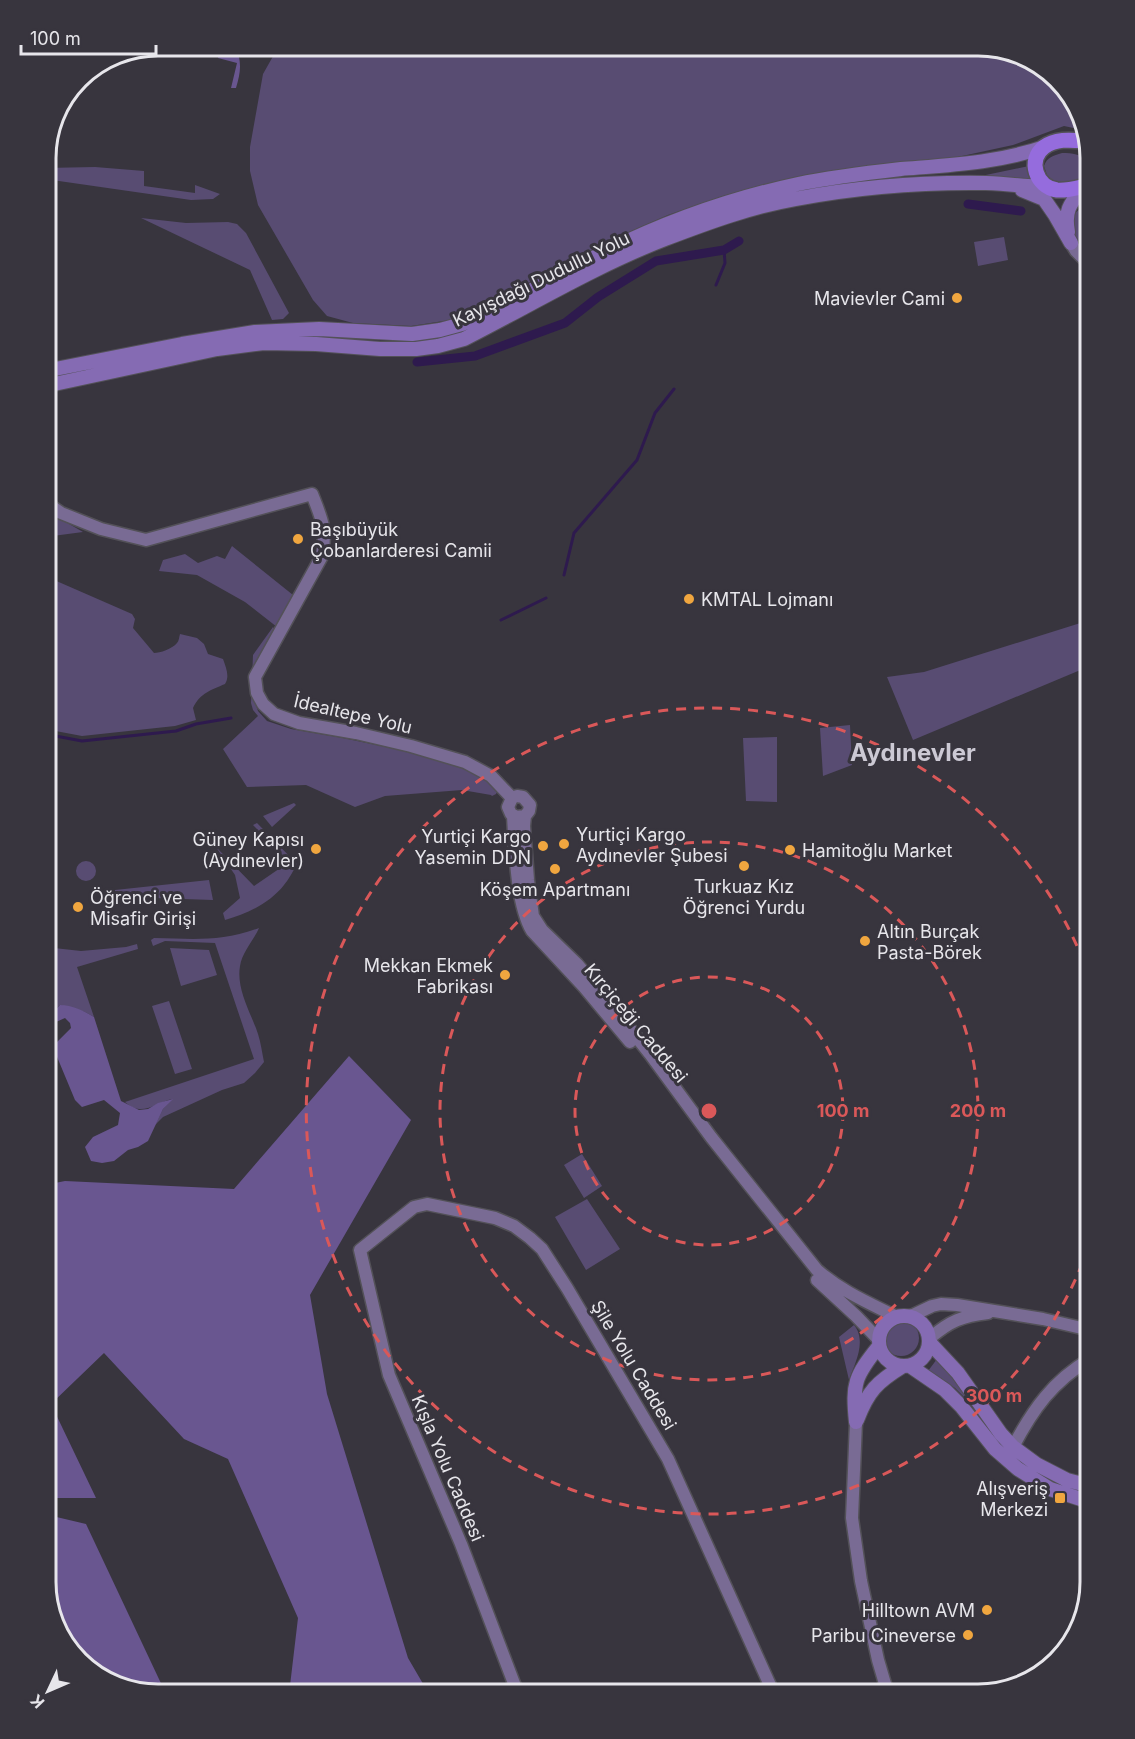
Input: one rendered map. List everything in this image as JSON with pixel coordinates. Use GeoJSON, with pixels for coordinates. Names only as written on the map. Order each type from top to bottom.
{"type":"FeatureCollection","features":[{"type":"Feature","properties":{"kind":"highway"},"geometry":{"type":"LineString","coordinates":[[1078,143],[1068,140],[1044,147],[1036,157],[1036,172],[1039,179],[1050,188],[1057,190],[1080,186]]}},
{"type":"Feature","properties":{"kind":"main road","name":"Kayışdağı Dudullu Yolu"},"geometry":{"type":"LineString","coordinates":[[56,369],[255,332],[320,329],[412,333],[440,330],[484,315],[610,249],[712,208],[797,184],[850,175],[995,160],[1044,147]]}},
{"type":"Feature","properties":{"kind":"main road","name":"Kayışdağı Dudullu Yolu"},"geometry":{"type":"LineString","coordinates":[[56,384],[217,349],[264,343],[380,349],[417,349],[438,346],[464,339],[615,261],[653,244],[715,220],[795,199],[861,188],[925,184],[987,183],[1050,188]]}},
{"type":"Feature","properties":{"kind":"main road"},"geometry":{"type":"LineString","coordinates":[[987,183],[1023,190],[1044,199],[1073,247],[1080,254]]}},
{"type":"Feature","properties":{"kind":"main road"},"geometry":{"type":"LineString","coordinates":[[1073,247],[1065,219],[1069,205],[1080,193]]}},
{"type":"Feature","properties":{"kind":"main road","name":"İdealtepe Yolu"},"geometry":{"type":"LineString","coordinates":[[56,510],[101,529],[146,540],[312,494],[323,523],[325,538],[322,556],[255,677],[257,693],[263,704],[274,714],[299,723],[356,733],[465,762],[490,776],[512,798]]}},
{"type":"Feature","properties":{"kind":"main road"},"geometry":{"type":"LineString","coordinates":[[520,796],[526,798],[530,808],[519,816],[508,807],[512,798],[520,796]]}},
{"type":"Feature","properties":{"kind":"main road","name":"Kırçiçeği Caddesi"},"geometry":{"type":"LineString","coordinates":[[519,816],[525,844],[533,916],[542,930],[577,964],[600,991],[711,1137],[817,1269],[845,1291],[897,1317]]}},
{"type":"Feature","properties":{"kind":"main road","name":"Kırçiçeği Caddesi"},"geometry":{"type":"LineString","coordinates":[[519,816],[514,839],[522,910],[532,931],[584,987],[644,1059],[817,1281],[856,1316],[879,1343]]}},
{"type":"Feature","properties":{"kind":"main road","name":"Şile Yolu Caddesi"},"geometry":{"type":"LineString","coordinates":[[360,1250],[414,1207],[427,1204],[495,1218],[514,1226],[542,1249],[668,1458],[769,1684]]}},
{"type":"Feature","properties":{"kind":"main road","name":"Kışla Yolu Caddesi"},"geometry":{"type":"LineString","coordinates":[[360,1250],[389,1375],[461,1544],[514,1683]]}},
{"type":"Feature","properties":{"kind":"main road"},"geometry":{"type":"LineString","coordinates":[[885,1684],[861,1581],[852,1518],[856,1422],[855,1382],[879,1343],[882,1328],[887,1322],[897,1317],[911,1316],[941,1304],[974,1307],[1080,1328]]}},
{"type":"Feature","properties":{"kind":"main road"},"geometry":{"type":"LineString","coordinates":[[856,1422],[871,1391],[881,1380],[922,1359],[927,1353],[930,1340],[944,1325],[973,1315],[995,1312]]}},
{"type":"Feature","properties":{"kind":"main road"},"geometry":{"type":"LineString","coordinates":[[911,1316],[922,1322],[930,1340],[958,1373],[1001,1434],[1013,1447],[1036,1464],[1066,1480],[1080,1484]]}},
{"type":"Feature","properties":{"kind":"main road"},"geometry":{"type":"LineString","coordinates":[[879,1343],[885,1358],[897,1365],[906,1366],[945,1390],[961,1406],[995,1449],[1018,1469],[1050,1489],[1080,1499]]}},
{"type":"Feature","properties":{"kind":"main road"},"geometry":{"type":"LineString","coordinates":[[1013,1447],[1039,1404],[1054,1385],[1080,1365]]}},
{"type":"Feature","properties":{"kind":"shaded area"},"geometry":{"type":"Polygon","coordinates":[[[219,56],[239,56],[240,66],[236,88],[231,88],[237,63],[218,58],[219,56]]]}},
{"type":"Feature","properties":{"kind":"shaded area"},"geometry":{"type":"Polygon","coordinates":[[[273,56],[984,56],[1010,61],[1045,81],[1066,107],[1075,128],[1064,126],[1013,145],[939,161],[850,168],[783,180],[723,196],[668,215],[613,239],[474,311],[450,320],[411,326],[353,323],[327,316],[313,300],[258,205],[250,171],[250,147],[263,74],[273,56]]]}},
{"type":"Feature","properties":{"kind":"shaded area"},"geometry":{"type":"Polygon","coordinates":[[[1062,153],[1080,156],[1080,180],[1074,183],[1055,183],[1047,175],[1044,166],[1051,157],[1062,153]]]}},
{"type":"Feature","properties":{"kind":"shaded area"},"geometry":{"type":"Polygon","coordinates":[[[1029,166],[1033,181],[982,178],[981,176],[1029,166]]]}},
{"type":"Feature","properties":{"kind":"shaded area"},"geometry":{"type":"Polygon","coordinates":[[[95,167],[144,171],[144,186],[195,193],[195,185],[220,194],[213,199],[191,200],[56,181],[56,168],[95,167]]]}},
{"type":"Feature","properties":{"kind":"shaded area"},"geometry":{"type":"Polygon","coordinates":[[[1080,209],[1080,242],[1073,234],[1072,216],[1080,209]]]}},
{"type":"Feature","properties":{"kind":"shaded area"},"geometry":{"type":"Polygon","coordinates":[[[141,218],[186,223],[228,222],[237,224],[246,233],[289,313],[283,319],[272,320],[250,270],[141,218]]]}},
{"type":"Feature","properties":{"kind":"shaded area"},"geometry":{"type":"Polygon","coordinates":[[[1004,237],[1008,260],[978,266],[974,242],[1004,237]]]}},
{"type":"Feature","properties":{"kind":"shaded area"},"geometry":{"type":"Polygon","coordinates":[[[56,516],[83,532],[56,536],[56,516]]]}},
{"type":"Feature","properties":{"kind":"shaded area"},"geometry":{"type":"Polygon","coordinates":[[[232,546],[293,595],[277,627],[245,602],[197,575],[159,571],[163,560],[185,554],[198,563],[217,556],[225,559],[232,546]]]}},
{"type":"Feature","properties":{"kind":"shaded area"},"geometry":{"type":"Polygon","coordinates":[[[56,581],[132,614],[135,619],[133,628],[154,653],[175,645],[180,634],[197,638],[204,644],[208,654],[223,659],[227,675],[225,684],[199,699],[193,708],[196,720],[175,726],[82,736],[56,731],[56,581]]]}},
{"type":"Feature","properties":{"kind":"shaded area"},"geometry":{"type":"Polygon","coordinates":[[[1080,623],[1080,670],[913,740],[887,677],[924,672],[1080,623]]]}},
{"type":"Feature","properties":{"kind":"shaded area"},"geometry":{"type":"Polygon","coordinates":[[[273,627],[276,632],[254,684],[258,711],[267,721],[291,729],[448,760],[465,766],[499,788],[496,794],[492,796],[462,790],[385,796],[355,807],[306,785],[247,787],[223,749],[258,716],[251,703],[253,655],[273,627]]]}},
{"type":"Feature","properties":{"kind":"shaded area"},"geometry":{"type":"Polygon","coordinates":[[[850,725],[852,765],[823,776],[820,728],[850,725]]]}},
{"type":"Feature","properties":{"kind":"shaded area"},"geometry":{"type":"Polygon","coordinates":[[[777,737],[777,802],[746,801],[743,738],[777,737]]]}},
{"type":"Feature","properties":{"kind":"shaded area"},"geometry":{"type":"Polygon","coordinates":[[[294,803],[296,805],[272,827],[263,816],[294,803]]]}},
{"type":"Feature","properties":{"kind":"shaded area"},"geometry":{"type":"Polygon","coordinates":[[[257,823],[297,864],[286,883],[272,897],[242,915],[225,920],[223,913],[240,898],[235,875],[216,847],[254,886],[289,862],[253,825],[257,823]]]}},
{"type":"Feature","properties":{"kind":"shaded area"},"geometry":{"type":"Polygon","coordinates":[[[86,861],[93,864],[96,871],[93,878],[86,881],[79,878],[76,871],[79,864],[86,861]]]}},
{"type":"Feature","properties":{"kind":"shaded area"},"geometry":{"type":"Polygon","coordinates":[[[209,880],[213,900],[154,898],[132,892],[115,893],[115,890],[209,880]]]}},
{"type":"Feature","properties":{"kind":"shaded area"},"geometry":{"type":"Polygon","coordinates":[[[259,928],[243,956],[239,975],[242,992],[258,1034],[264,1062],[244,1083],[222,1090],[163,1117],[155,1125],[163,1109],[172,1099],[142,1109],[137,1109],[125,1102],[254,1059],[215,943],[165,941],[153,946],[151,940],[154,938],[220,938],[259,928]]]}},
{"type":"Feature","properties":{"kind":"shaded area"},"geometry":{"type":"Polygon","coordinates":[[[137,944],[138,949],[77,967],[94,1017],[60,1005],[56,1009],[56,948],[81,951],[137,944]]]}},
{"type":"Feature","properties":{"kind":"shaded area"},"geometry":{"type":"Polygon","coordinates":[[[170,948],[209,950],[217,975],[181,986],[170,948]]]}},
{"type":"Feature","properties":{"kind":"shaded area"},"geometry":{"type":"Polygon","coordinates":[[[169,1001],[192,1069],[175,1074],[152,1006],[169,1001]]]}},
{"type":"Feature","properties":{"kind":"shaded area"},"geometry":{"type":"Polygon","coordinates":[[[60,1005],[69,1006],[94,1017],[121,1101],[139,1110],[148,1109],[158,1103],[173,1099],[163,1109],[148,1141],[128,1150],[114,1161],[102,1163],[91,1161],[85,1147],[93,1137],[118,1125],[120,1113],[104,1100],[82,1107],[75,1100],[56,1054],[56,1043],[71,1028],[70,1023],[65,1018],[56,1022],[56,1009],[60,1005]]]}},
{"type":"Feature","properties":{"kind":"shaded area"},"geometry":{"type":"Polygon","coordinates":[[[349,1056],[411,1120],[310,1295],[327,1394],[408,1658],[423,1683],[290,1683],[298,1618],[228,1459],[184,1439],[104,1353],[56,1399],[56,1183],[65,1181],[234,1189],[349,1056]]]}},
{"type":"Feature","properties":{"kind":"shaded area"},"geometry":{"type":"Polygon","coordinates":[[[582,1154],[602,1186],[584,1198],[564,1165],[582,1154]]]}},
{"type":"Feature","properties":{"kind":"shaded area"},"geometry":{"type":"Polygon","coordinates":[[[587,1199],[620,1249],[586,1270],[555,1217],[587,1199]]]}},
{"type":"Feature","properties":{"kind":"shaded area"},"geometry":{"type":"Polygon","coordinates":[[[901,1320],[914,1325],[919,1338],[914,1351],[901,1356],[888,1351],[883,1338],[888,1325],[901,1320]]]}},
{"type":"Feature","properties":{"kind":"shaded area"},"geometry":{"type":"Polygon","coordinates":[[[854,1325],[858,1331],[860,1345],[849,1380],[839,1337],[854,1325]]]}},
{"type":"Feature","properties":{"kind":"shaded area"},"geometry":{"type":"Polygon","coordinates":[[[937,1359],[959,1383],[977,1410],[955,1388],[928,1371],[937,1359]]]}},
{"type":"Feature","properties":{"kind":"shaded area"},"geometry":{"type":"Polygon","coordinates":[[[56,1414],[96,1498],[56,1498],[56,1414]]]}},
{"type":"Feature","properties":{"kind":"shaded area"},"geometry":{"type":"Polygon","coordinates":[[[56,1517],[86,1524],[161,1683],[138,1682],[101,1666],[81,1649],[63,1620],[56,1594],[56,1517]]]}},
{"type":"Feature","properties":{"kind":"waterway"},"geometry":{"type":"LineString","coordinates":[[968,204],[1021,211]]}},
{"type":"Feature","properties":{"kind":"waterway"},"geometry":{"type":"LineString","coordinates":[[417,362],[475,356],[565,323],[598,297],[656,261],[724,250],[739,241]]}},
{"type":"Feature","properties":{"kind":"waterway"},"geometry":{"type":"LineString","coordinates":[[716,285],[725,263],[724,250]]}},
{"type":"Feature","properties":{"kind":"waterway"},"geometry":{"type":"LineString","coordinates":[[564,575],[574,533],[637,460],[655,413],[674,389]]}},
{"type":"Feature","properties":{"kind":"waterway"},"geometry":{"type":"LineString","coordinates":[[501,620],[546,598]]}},
{"type":"Feature","properties":{"kind":"waterway"},"geometry":{"type":"LineString","coordinates":[[56,736],[82,741],[176,731],[196,724],[231,718]]}},
{"type":"Feature","properties":{"kind":"place","name":"Mavievler Cami"},"geometry":{"type":"Point","coordinates":[957,298]}},
{"type":"Feature","properties":{"kind":"place","name":"Başıbüyük Çobanlarderesi Camii"},"geometry":{"type":"Point","coordinates":[298,539]}},
{"type":"Feature","properties":{"kind":"place","name":"KMTAL Lojmanı"},"geometry":{"type":"Point","coordinates":[689,599]}},
{"type":"Feature","properties":{"kind":"place","name":"Yurtiçi Kargo Aydınevler Şubesi"},"geometry":{"type":"Point","coordinates":[564,844]}},
{"type":"Feature","properties":{"kind":"place","name":"Yurtiçi Kargo Yasemin DDN"},"geometry":{"type":"Point","coordinates":[543,846]}},
{"type":"Feature","properties":{"kind":"place","name":"Güney Kapısı (Aydınevler)"},"geometry":{"type":"Point","coordinates":[316,849]}},
{"type":"Feature","properties":{"kind":"place","name":"Hamitoğlu Market"},"geometry":{"type":"Point","coordinates":[790,850]}},
{"type":"Feature","properties":{"kind":"place","name":"Turkuaz Kız Öğrenci Yurdu"},"geometry":{"type":"Point","coordinates":[744,866]}},
{"type":"Feature","properties":{"kind":"place","name":"Köşem Apartmanı"},"geometry":{"type":"Point","coordinates":[555,869]}},
{"type":"Feature","properties":{"kind":"place","name":"Öğrenci ve Misafir Girişi"},"geometry":{"type":"Point","coordinates":[78,907]}},
{"type":"Feature","properties":{"kind":"place","name":"Altın Burçak Pasta-Börek"},"geometry":{"type":"Point","coordinates":[865,941]}},
{"type":"Feature","properties":{"kind":"place","name":"Mekkan Ekmek Fabrikası"},"geometry":{"type":"Point","coordinates":[505,975]}},
{"type":"Feature","properties":{"kind":"place","name":"Alışveriş Merkezi"},"geometry":{"type":"Point","coordinates":[1060,1498]}},
{"type":"Feature","properties":{"kind":"place","name":"Hilltown AVM"},"geometry":{"type":"Point","coordinates":[987,1610]}},
{"type":"Feature","properties":{"kind":"place","name":"Paribu Cineverse"},"geometry":{"type":"Point","coordinates":[968,1635]}},
{"type":"Feature","properties":{"kind":"district","name":"Aydınevler"},"geometry":{"type":"Point","coordinates":[913,752]}}]}
